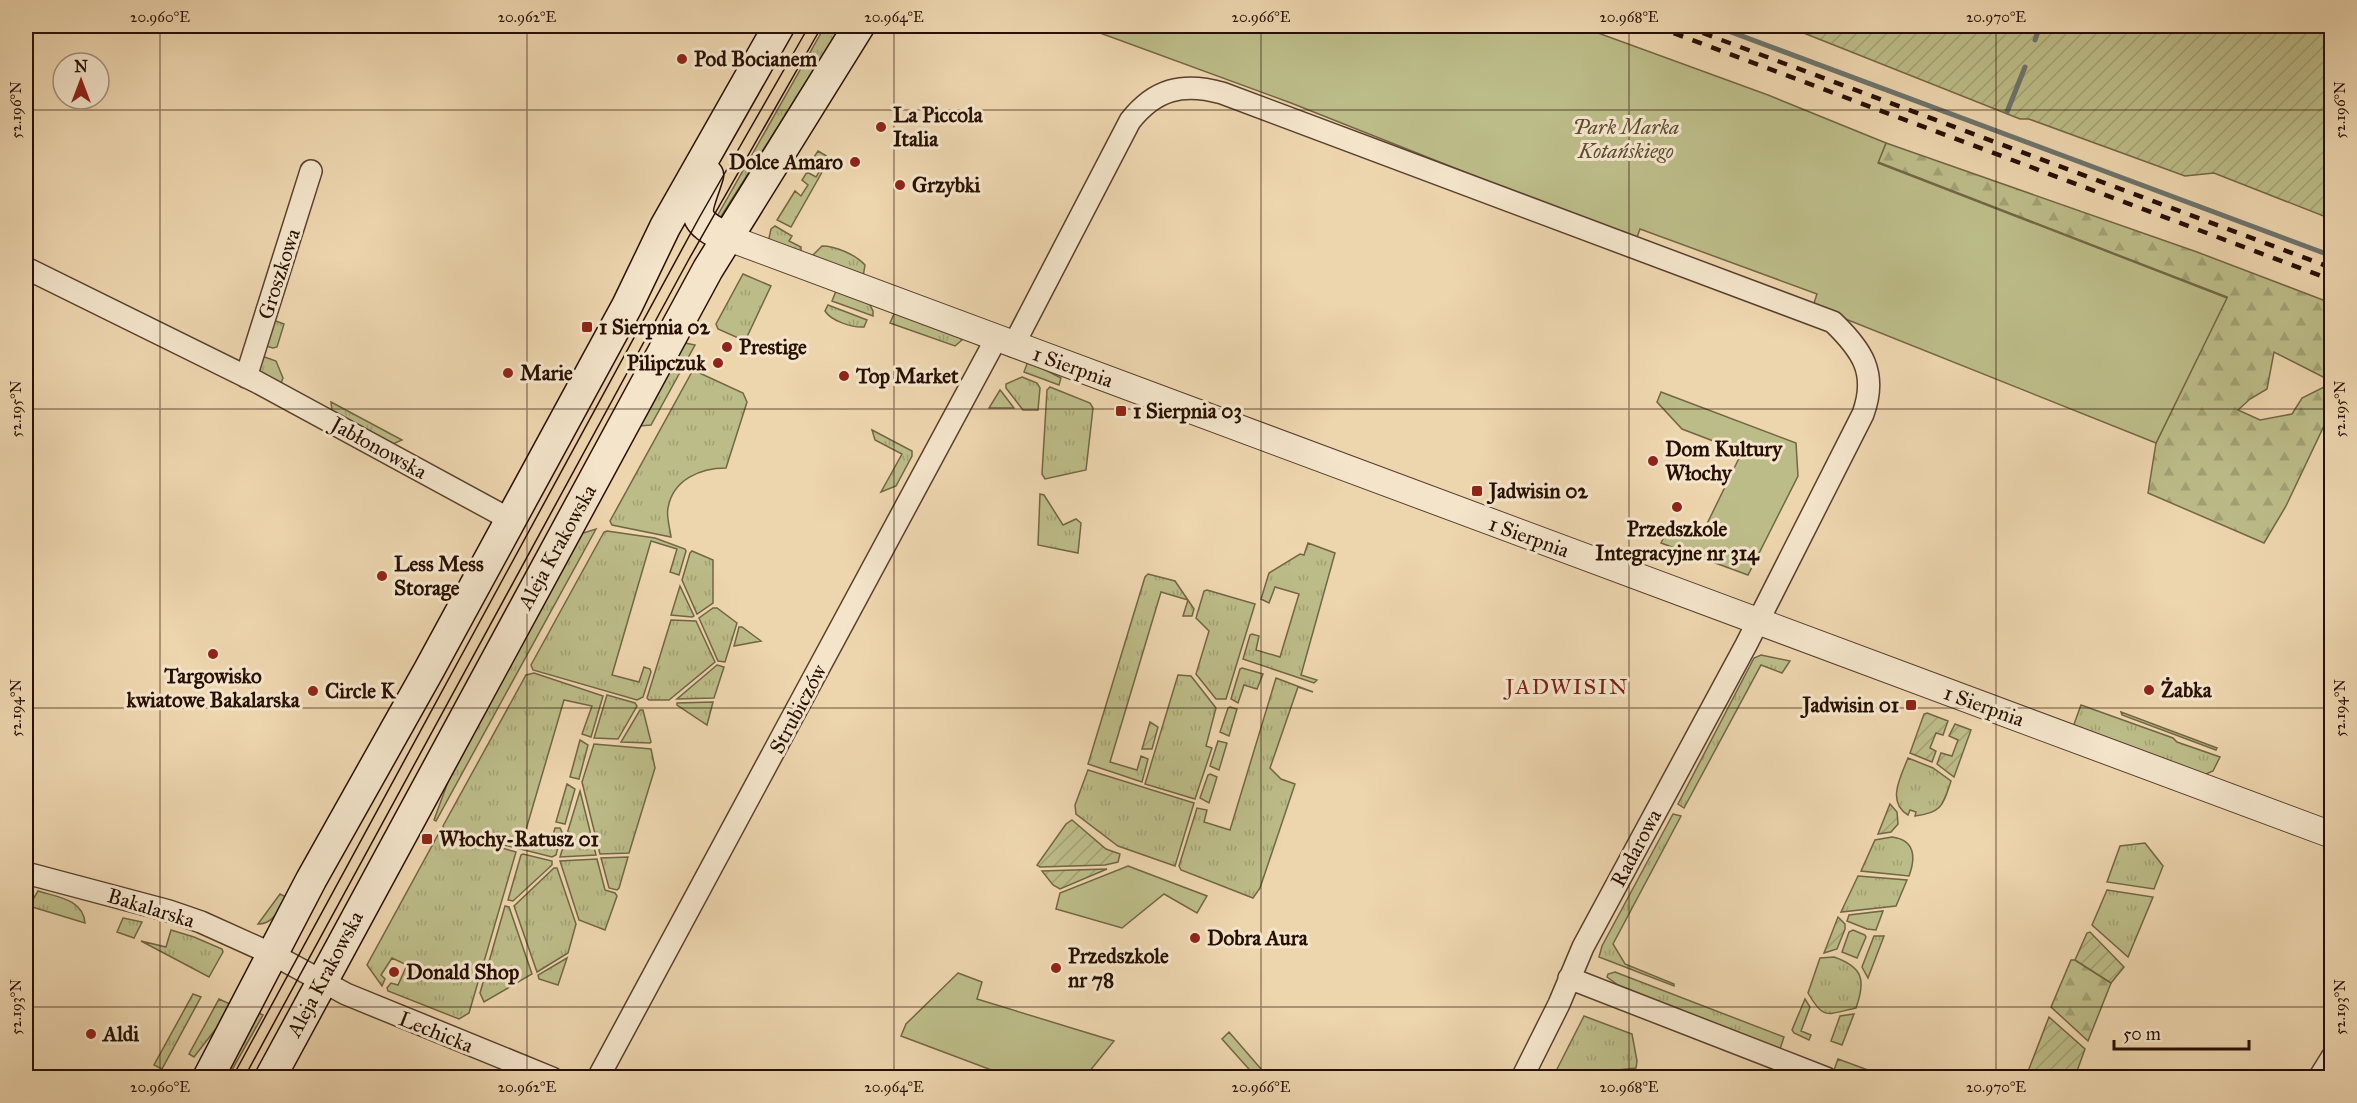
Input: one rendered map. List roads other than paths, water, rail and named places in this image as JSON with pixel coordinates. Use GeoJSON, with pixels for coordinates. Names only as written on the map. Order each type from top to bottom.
{"type":"FeatureCollection","features":[{"type":"Feature","properties":{"kind":"main road"},"geometry":{"type":"LineString","coordinates":[[208,1077],[310,880],[511,520],[627,306],[665,227],[779,26]]}},
{"type":"Feature","properties":{"kind":"main road","name":"Aleja Krakowska"},"geometry":{"type":"LineString","coordinates":[[270,1077],[726,237],[859,26]]}},
{"type":"Feature","properties":{"kind":"main road"},"geometry":{"type":"LineString","coordinates":[[720,131],[697,210],[699,218],[706,227],[726,237]]}},
{"type":"Feature","properties":{"kind":"street","name":"Strubiczów"},"geometry":{"type":"LineString","coordinates":[[598,1077],[1119,138],[1135,114],[1152,99],[1172,90],[1196,87],[1221,93],[1833,322],[1853,341],[1865,366],[1870,383],[1869,398],[1758,622]]}},
{"type":"Feature","properties":{"kind":"street","name":"Groszkowa"},"geometry":{"type":"LineString","coordinates":[[246,377],[311,171]]}},
{"type":"Feature","properties":{"kind":"street","name":"1 Sierpnia"},"geometry":{"type":"LineString","coordinates":[[726,237],[1005,343],[2331,835]]}},
{"type":"Feature","properties":{"kind":"street","name":"Jabłonowska"},"geometry":{"type":"LineString","coordinates":[[26,268],[246,377],[511,520]]}},
{"type":"Feature","properties":{"kind":"street","name":"Radarowa"},"geometry":{"type":"LineString","coordinates":[[1522,1077],[1555,1012],[1583,947],[1758,622]]}},
{"type":"Feature","properties":{"kind":"street","name":"Bakalarska"},"geometry":{"type":"LineString","coordinates":[[26,873],[169,911],[201,922],[272,954],[321,981]]}},
{"type":"Feature","properties":{"kind":"street"},"geometry":{"type":"LineString","coordinates":[[1569,978],[1822,1077]]}},
{"type":"Feature","properties":{"kind":"street","name":"Lechicka"},"geometry":{"type":"LineString","coordinates":[[321,981],[398,1017],[552,1077]]}},
{"type":"Feature","properties":{"kind":"street"},"geometry":{"type":"LineString","coordinates":[[2319,1077],[2331,1057]]}},
{"type":"Feature","properties":{"kind":"waterway"},"geometry":{"type":"LineString","coordinates":[[1715,26],[2332,256]]}},
{"type":"Feature","properties":{"kind":"waterway"},"geometry":{"type":"LineString","coordinates":[[2035,40],[2040,26]]}},
{"type":"Feature","properties":{"kind":"waterway"},"geometry":{"type":"LineString","coordinates":[[2007,112],[2025,67]]}},
{"type":"Feature","properties":{"kind":"tram line"},"geometry":{"type":"LineString","coordinates":[[232,1078],[699,218],[809,26]]}},
{"type":"Feature","properties":{"kind":"tram line"},"geometry":{"type":"LineString","coordinates":[[244,1078],[689,259],[822,26]]}},
{"type":"Feature","properties":{"kind":"railway"},"geometry":{"type":"LineString","coordinates":[[1655,26],[2332,280]]}},
{"type":"Feature","properties":{"kind":"railway"},"geometry":{"type":"LineString","coordinates":[[1684,26],[2332,268]]}},
{"type":"Feature","properties":{"kind":"place","name":"Pod Bocianem"},"geometry":{"type":"Point","coordinates":[682,59]}},
{"type":"Feature","properties":{"kind":"place","name":"La Piccola Italia"},"geometry":{"type":"Point","coordinates":[881,127]}},
{"type":"Feature","properties":{"kind":"place","name":"Dolce Amaro"},"geometry":{"type":"Point","coordinates":[855,162]}},
{"type":"Feature","properties":{"kind":"place","name":"Grzybki"},"geometry":{"type":"Point","coordinates":[900,185]}},
{"type":"Feature","properties":{"kind":"place","name":"1 Sierpnia 02"},"geometry":{"type":"Point","coordinates":[587,327]}},
{"type":"Feature","properties":{"kind":"place","name":"Prestige"},"geometry":{"type":"Point","coordinates":[727,347]}},
{"type":"Feature","properties":{"kind":"place","name":"Pilipczuk"},"geometry":{"type":"Point","coordinates":[718,363]}},
{"type":"Feature","properties":{"kind":"place","name":"Marie"},"geometry":{"type":"Point","coordinates":[508,373]}},
{"type":"Feature","properties":{"kind":"place","name":"Top Market"},"geometry":{"type":"Point","coordinates":[844,376]}},
{"type":"Feature","properties":{"kind":"place","name":"1 Sierpnia 03"},"geometry":{"type":"Point","coordinates":[1121,411]}},
{"type":"Feature","properties":{"kind":"place","name":"Dom Kultury Włochy"},"geometry":{"type":"Point","coordinates":[1653,461]}},
{"type":"Feature","properties":{"kind":"place","name":"Jadwisin 02"},"geometry":{"type":"Point","coordinates":[1477,491]}},
{"type":"Feature","properties":{"kind":"place","name":"Przedszkole Integracyjne nr 314"},"geometry":{"type":"Point","coordinates":[1677,507]}},
{"type":"Feature","properties":{"kind":"place","name":"Less Mess Storage"},"geometry":{"type":"Point","coordinates":[382,576]}},
{"type":"Feature","properties":{"kind":"place","name":"Targowisko kwiatowe Bakalarska"},"geometry":{"type":"Point","coordinates":[213,654]}},
{"type":"Feature","properties":{"kind":"place","name":"Żabka"},"geometry":{"type":"Point","coordinates":[2149,690]}},
{"type":"Feature","properties":{"kind":"place","name":"Circle K"},"geometry":{"type":"Point","coordinates":[313,691]}},
{"type":"Feature","properties":{"kind":"place","name":"Jadwisin 01"},"geometry":{"type":"Point","coordinates":[1911,705]}},
{"type":"Feature","properties":{"kind":"place","name":"Włochy-Ratusz 01"},"geometry":{"type":"Point","coordinates":[427,839]}},
{"type":"Feature","properties":{"kind":"place","name":"Dobra Aura"},"geometry":{"type":"Point","coordinates":[1195,938]}},
{"type":"Feature","properties":{"kind":"place","name":"Przedszkole nr 78"},"geometry":{"type":"Point","coordinates":[1056,968]}},
{"type":"Feature","properties":{"kind":"place","name":"Donald Shop"},"geometry":{"type":"Point","coordinates":[394,972]}},
{"type":"Feature","properties":{"kind":"place","name":"Aldi"},"geometry":{"type":"Point","coordinates":[91,1034]}},
{"type":"Feature","properties":{"kind":"district","name":"JADWISIN"},"geometry":{"type":"Point","coordinates":[1567,686]}},
{"type":"Feature","properties":{"kind":"park label","name":"Park Marka Kotańskiego"},"geometry":{"type":"Point","coordinates":[1626,139]}}]}
